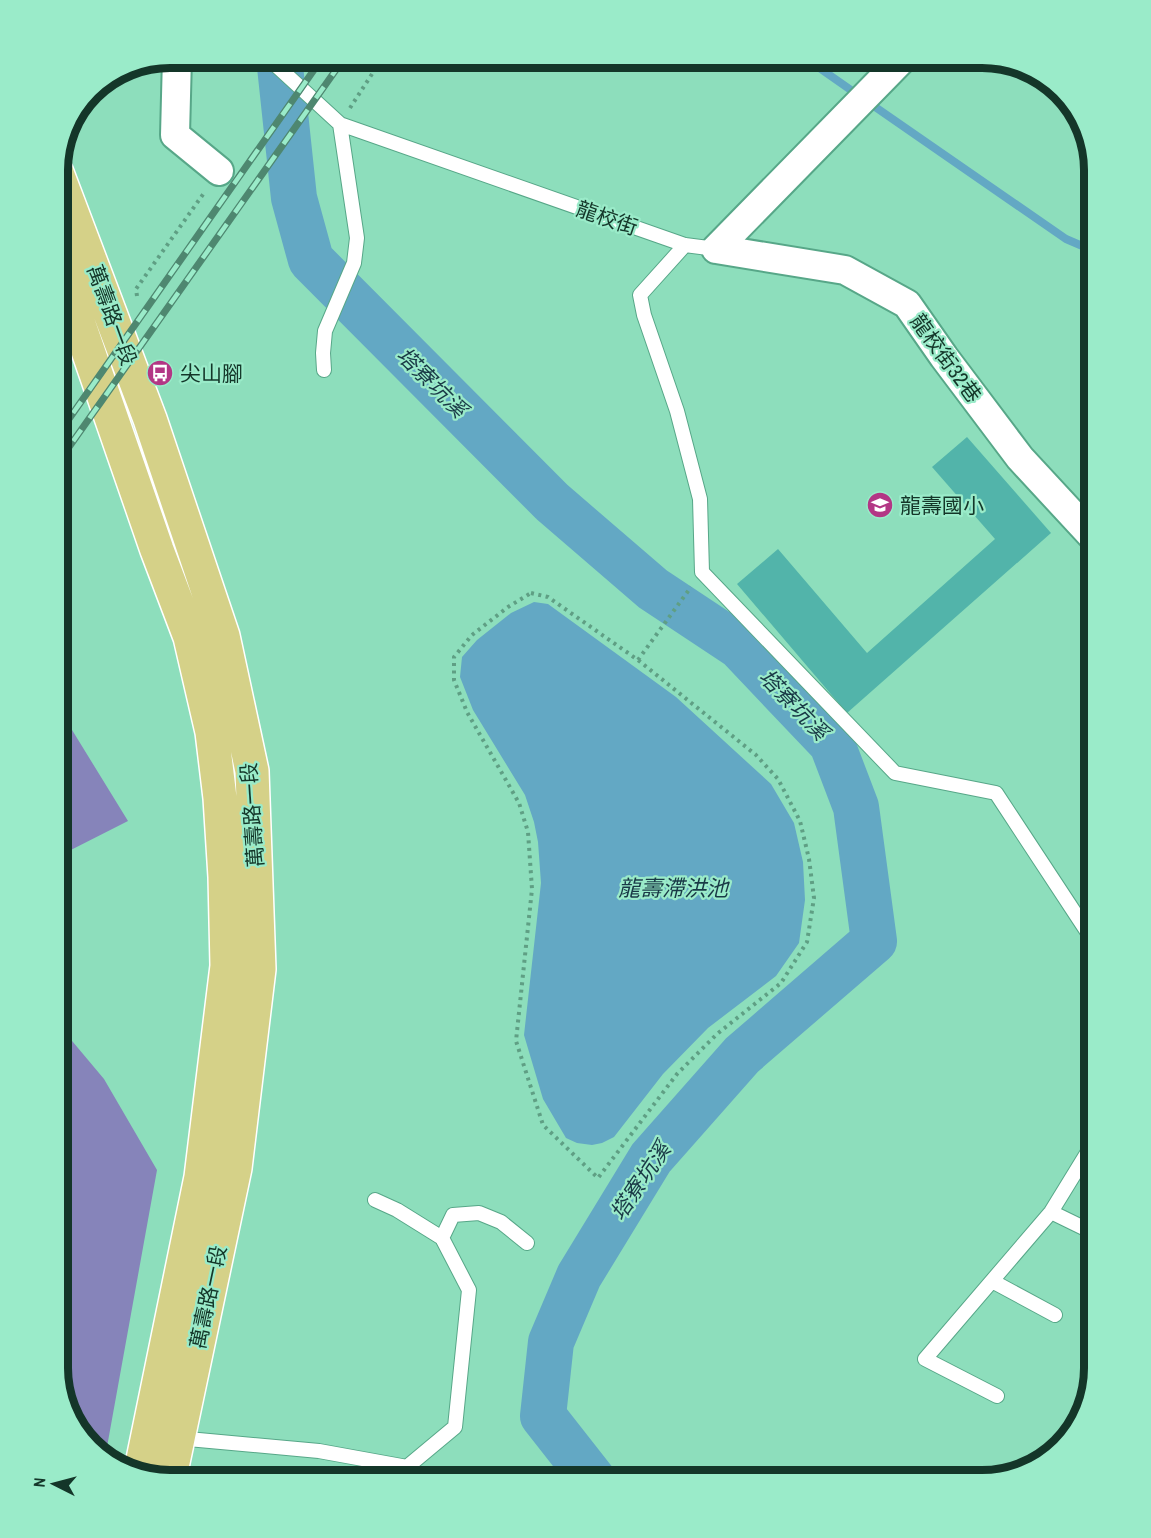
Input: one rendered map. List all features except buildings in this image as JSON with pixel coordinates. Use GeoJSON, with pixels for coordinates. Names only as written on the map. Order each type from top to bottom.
{"type":"FeatureCollection","features":[{"type":"Feature","properties":{"kind":"main road","name":"萬壽路一段"},"geometry":{"type":"LineString","coordinates":[[68,202],[150,418],[224,636],[252,771],[259,969],[235,1168],[165,1434],[144,1467]]}},
{"type":"Feature","properties":{"kind":"main road","name":"萬壽路一段"},"geometry":{"type":"LineString","coordinates":[[68,292],[190,637],[212,732],[220,798],[227,966],[201,1177],[165,1434],[169,1470]]}},
{"type":"Feature","properties":{"kind":"street"},"geometry":{"type":"LineString","coordinates":[[177,68],[175,135],[219,171]]}},
{"type":"Feature","properties":{"kind":"street"},"geometry":{"type":"LineString","coordinates":[[716,249],[893,68]]}},
{"type":"Feature","properties":{"kind":"street","name":"龍校街32巷"},"geometry":{"type":"LineString","coordinates":[[716,249],[845,270],[907,304],[1020,458],[1084,527]]}},
{"type":"Feature","properties":{"kind":"lane","name":"龍校街"},"geometry":{"type":"LineString","coordinates":[[279,68],[340,124],[685,245],[716,249]]}},
{"type":"Feature","properties":{"kind":"lane"},"geometry":{"type":"LineString","coordinates":[[324,370],[325,331],[354,263],[357,238],[340,124]]}},
{"type":"Feature","properties":{"kind":"lane"},"geometry":{"type":"LineString","coordinates":[[685,245],[640,294],[644,315],[677,411],[700,499],[702,572],[895,773],[996,793],[1084,927]]}},
{"type":"Feature","properties":{"kind":"lane"},"geometry":{"type":"LineString","coordinates":[[997,1396],[925,1359],[1051,1212],[1084,1158]]}},
{"type":"Feature","properties":{"kind":"lane"},"geometry":{"type":"LineString","coordinates":[[165,1434],[319,1451],[407,1467],[455,1427],[469,1290],[442,1238],[397,1210],[375,1200]]}},
{"type":"Feature","properties":{"kind":"lane"},"geometry":{"type":"LineString","coordinates":[[1051,1212],[1084,1228]]}},
{"type":"Feature","properties":{"kind":"lane"},"geometry":{"type":"LineString","coordinates":[[442,1238],[453,1215],[479,1213],[501,1222],[527,1243]]}},
{"type":"Feature","properties":{"kind":"lane"},"geometry":{"type":"LineString","coordinates":[[992,1281],[1055,1315]]}},
{"type":"Feature","properties":{"kind":"path"},"geometry":{"type":"LineString","coordinates":[[340,124],[376,68]]}},
{"type":"Feature","properties":{"kind":"path"},"geometry":{"type":"LineString","coordinates":[[138,300],[136,289],[219,171]]}},
{"type":"Feature","properties":{"kind":"path"},"geometry":{"type":"LineString","coordinates":[[638,660],[702,572]]}},
{"type":"Feature","properties":{"kind":"path"},"geometry":{"type":"LineString","coordinates":[[531,593],[548,597],[638,660],[756,755],[778,779],[800,821],[809,859],[814,898],[807,942],[781,983],[717,1034],[677,1074],[598,1178],[543,1125],[516,1041],[532,889],[528,832],[519,803],[467,712],[454,680],[454,657],[472,635],[508,607],[531,593]]}},
{"type":"Feature","properties":{"kind":"shaded area"},"geometry":{"type":"Polygon","coordinates":[[[68,723],[128,821],[68,851],[68,723]]]}},
{"type":"Feature","properties":{"kind":"shaded area"},"geometry":{"type":"Polygon","coordinates":[[[68,1036],[104,1079],[157,1170],[107,1450],[97,1441],[78,1414],[69,1389],[68,1036]]]}},
{"type":"Feature","properties":{"kind":"water","name":"龍壽滯洪池"},"geometry":{"type":"Polygon","coordinates":[[[534,602],[548,604],[676,697],[771,784],[794,823],[803,862],[805,900],[799,943],[776,976],[708,1028],[663,1074],[614,1137],[592,1145],[577,1143],[566,1138],[543,1099],[524,1035],[541,883],[538,842],[525,795],[473,710],[460,677],[462,657],[477,640],[511,613],[534,602]]]}},
{"type":"Feature","properties":{"kind":"waterway","name":"塔寮坑溪"},"geometry":{"type":"LineString","coordinates":[[280,68],[294,198],[311,260],[552,502],[653,589],[739,646],[832,744],[856,807],[874,941],[742,1055],[651,1158],[579,1276],[551,1342],[543,1416],[585,1470]]}},
{"type":"Feature","properties":{"kind":"waterway"},"geometry":{"type":"LineString","coordinates":[[819,68],[858,95]]}},
{"type":"Feature","properties":{"kind":"waterway"},"geometry":{"type":"LineString","coordinates":[[868,102],[1066,239],[1084,247]]}},
{"type":"Feature","properties":{"kind":"railway"},"geometry":{"type":"LineString","coordinates":[[68,420],[315,68]]}},
{"type":"Feature","properties":{"kind":"railway"},"geometry":{"type":"LineString","coordinates":[[68,448],[337,68]]}},
{"type":"Feature","properties":{"kind":"place","name":"尖山腳"},"geometry":{"type":"Point","coordinates":[160,373]}},
{"type":"Feature","properties":{"kind":"place","name":"龍壽國小"},"geometry":{"type":"Point","coordinates":[880,505]}}]}
